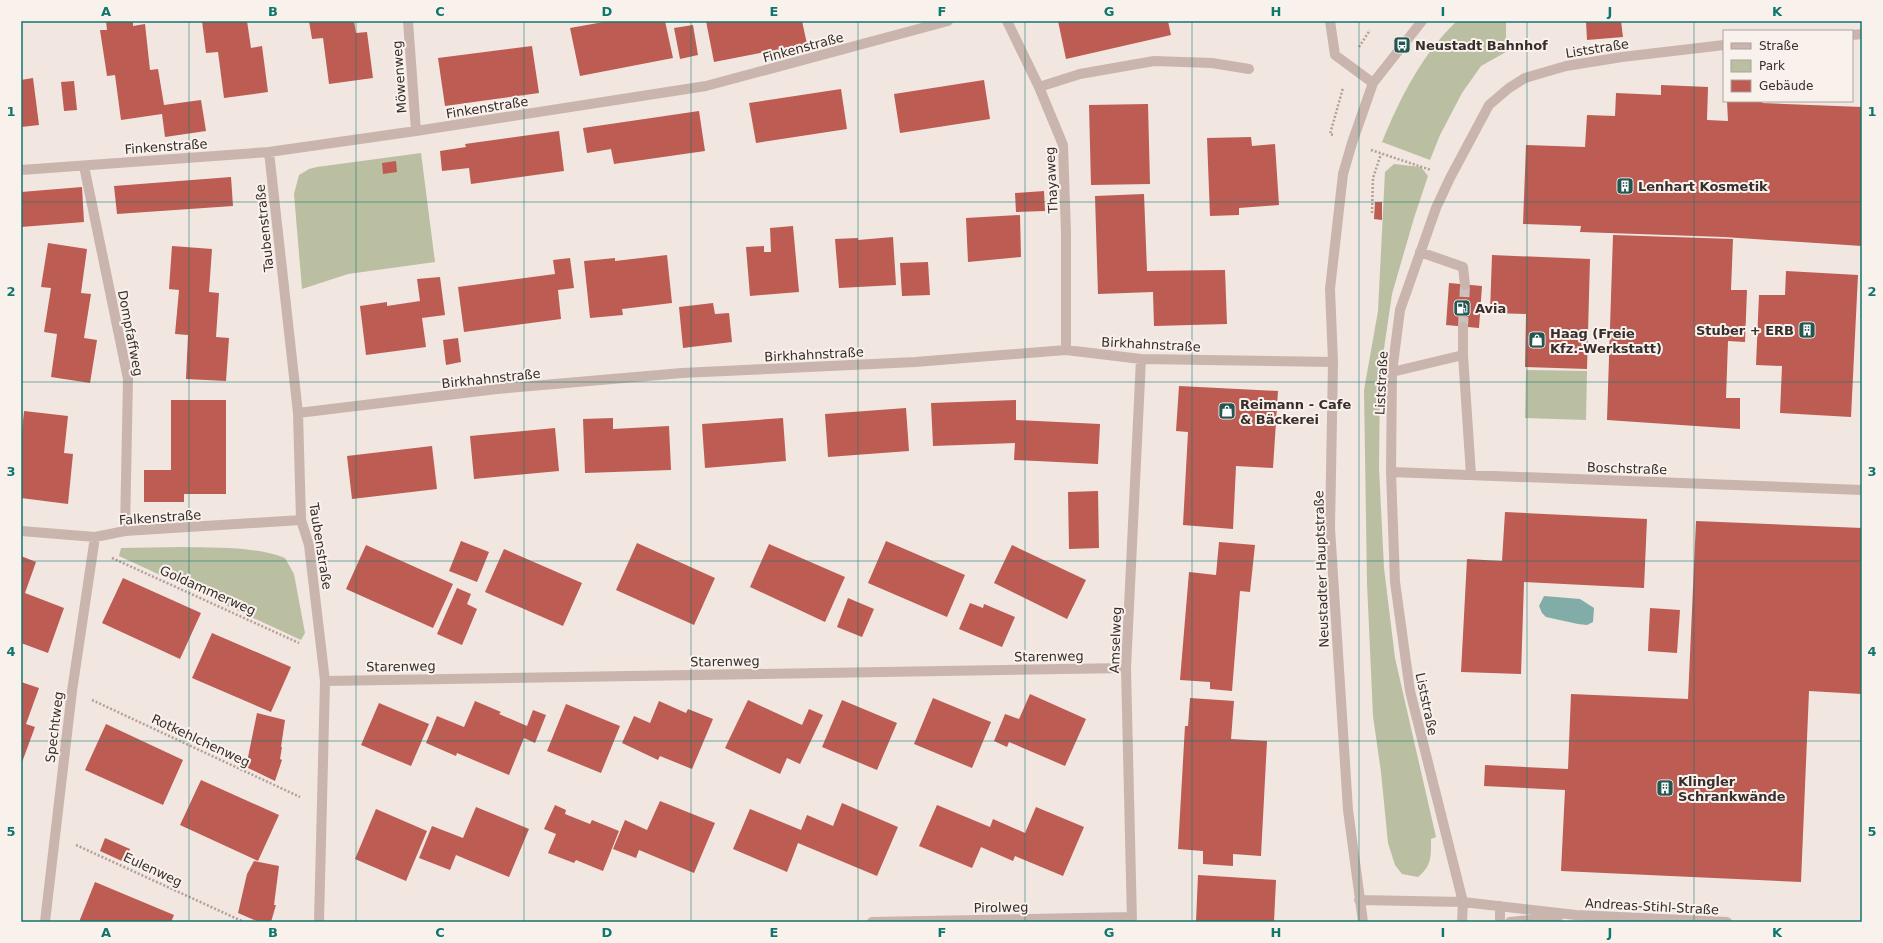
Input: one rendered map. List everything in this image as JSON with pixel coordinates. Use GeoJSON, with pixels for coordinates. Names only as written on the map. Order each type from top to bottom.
{"type":"FeatureCollection","features":[{"type":"Feature","properties":{"kind":"street","name":"Möwenweg"},"geometry":{"type":"LineString","coordinates":[[408,21],[416,131]]}},
{"type":"Feature","properties":{"kind":"street","name":"Finkenstraße"},"geometry":{"type":"LineString","coordinates":[[21,170],[269,152],[706,86],[948,21]]}},
{"type":"Feature","properties":{"kind":"street","name":"Thayaweg"},"geometry":{"type":"LineString","coordinates":[[1007,21],[1039,87],[1064,145],[1066,350]]}},
{"type":"Feature","properties":{"kind":"street"},"geometry":{"type":"LineString","coordinates":[[1330,21],[1334,55],[1373,83]]}},
{"type":"Feature","properties":{"kind":"street","name":"Neustadter Hauptstraße"},"geometry":{"type":"LineString","coordinates":[[1363,922],[1348,810],[1330,528],[1333,362],[1330,289],[1343,174],[1352,143],[1373,83],[1422,21]]}},
{"type":"Feature","properties":{"kind":"street","name":"Liststraße"},"geometry":{"type":"LineString","coordinates":[[1462,922],[1463,902],[1410,691],[1395,582],[1391,472],[1392,372],[1400,310],[1436,208],[1450,178],[1489,105],[1509,88],[1525,78],[1566,66],[1622,56],[1723,45]]}},
{"type":"Feature","properties":{"kind":"street"},"geometry":{"type":"LineString","coordinates":[[1039,87],[1080,74],[1154,61],[1212,63],[1249,69]]}},
{"type":"Feature","properties":{"kind":"street","name":"Taubenstraße"},"geometry":{"type":"LineString","coordinates":[[269,152],[298,413],[301,520],[309,545],[325,681],[319,922]]}},
{"type":"Feature","properties":{"kind":"street","name":"Dompfaffweg"},"geometry":{"type":"LineString","coordinates":[[84,166],[128,379],[126,531]]}},
{"type":"Feature","properties":{"kind":"street"},"geometry":{"type":"LineString","coordinates":[[1420,252],[1463,267],[1465,285]]}},
{"type":"Feature","properties":{"kind":"street"},"geometry":{"type":"LineString","coordinates":[[1463,326],[1463,355],[1471,475]]}},
{"type":"Feature","properties":{"kind":"street","name":"Birkhahnstraße"},"geometry":{"type":"LineString","coordinates":[[298,413],[497,389],[682,373],[915,362],[1066,350],[1141,359],[1333,362]]}},
{"type":"Feature","properties":{"kind":"street"},"geometry":{"type":"LineString","coordinates":[[1392,372],[1463,355]]}},
{"type":"Feature","properties":{"kind":"street","name":"Amselweg"},"geometry":{"type":"LineString","coordinates":[[1131,920],[1126,668],[1141,359]]}},
{"type":"Feature","properties":{"kind":"street","name":"Boschstraße"},"geometry":{"type":"LineString","coordinates":[[1391,472],[1862,490]]}},
{"type":"Feature","properties":{"kind":"street","name":"Falkenstraße"},"geometry":{"type":"LineString","coordinates":[[21,531],[94,537],[126,531],[301,520]]}},
{"type":"Feature","properties":{"kind":"street","name":"Spechtweg"},"geometry":{"type":"LineString","coordinates":[[45,922],[72,691],[94,537]]}},
{"type":"Feature","properties":{"kind":"street","name":"Starenweg"},"geometry":{"type":"LineString","coordinates":[[325,681],[1126,668]]}},
{"type":"Feature","properties":{"kind":"street","name":"Andreas-Stihl-Straße"},"geometry":{"type":"LineString","coordinates":[[1359,900],[1463,902],[1576,915],[1727,922]]}},
{"type":"Feature","properties":{"kind":"street"},"geometry":{"type":"LineString","coordinates":[[1500,906],[1500,922]]}},
{"type":"Feature","properties":{"kind":"street","name":"Andreas-Stihl-Straße"},"geometry":{"type":"LineString","coordinates":[[1510,922],[1576,915]]}},
{"type":"Feature","properties":{"kind":"street","name":"Pirolweg"},"geometry":{"type":"LineString","coordinates":[[872,922],[1131,920]]}},
{"type":"Feature","properties":{"kind":"path"},"geometry":{"type":"LineString","coordinates":[[1352,143],[1450,178]]}},
{"type":"Feature","properties":{"kind":"path"},"geometry":{"type":"LineString","coordinates":[[1372,213],[1373,178],[1381,154]]}},
{"type":"Feature","properties":{"kind":"path","name":"Goldammerweg"},"geometry":{"type":"LineString","coordinates":[[94,537],[107,555],[322,653]]}},
{"type":"Feature","properties":{"kind":"path","name":"Rotkehlchenweg"},"geometry":{"type":"LineString","coordinates":[[72,691],[323,807]]}},
{"type":"Feature","properties":{"kind":"path","name":"Eulenweg"},"geometry":{"type":"LineString","coordinates":[[54,835],[244,922]]}},
{"type":"Feature","properties":{"kind":"green space"},"geometry":{"type":"Polygon","coordinates":[[[1457,21],[1506,21],[1506,52],[1481,66],[1462,93],[1440,135],[1430,160],[1382,142],[1396,109],[1413,77],[1444,34],[1457,21]]]}},
{"type":"Feature","properties":{"kind":"green space"},"geometry":{"type":"Polygon","coordinates":[[[421,153],[435,262],[348,274],[302,289],[294,194],[299,175],[309,169],[317,167],[421,153]]]}},
{"type":"Feature","properties":{"kind":"green space"},"geometry":{"type":"Polygon","coordinates":[[[1394,164],[1421,167],[1428,176],[1392,294],[1380,376],[1379,468],[1384,568],[1395,658],[1436,837],[1431,839],[1431,856],[1428,865],[1423,873],[1418,877],[1402,874],[1395,865],[1388,843],[1381,772],[1373,716],[1367,583],[1364,390],[1378,311],[1385,172],[1394,164]]]}},
{"type":"Feature","properties":{"kind":"green space"},"geometry":{"type":"Polygon","coordinates":[[[1526,370],[1587,371],[1586,420],[1525,418],[1526,370]]]}},
{"type":"Feature","properties":{"kind":"green space"},"geometry":{"type":"Polygon","coordinates":[[[182,547],[260,551],[285,558],[294,574],[305,633],[301,640],[119,556],[121,548],[182,547]]]}},
{"type":"Feature","properties":{"kind":"water"},"geometry":{"type":"Polygon","coordinates":[[[1544,596],[1580,599],[1594,608],[1593,622],[1587,625],[1546,617],[1542,613],[1539,606],[1544,596]]]}},
{"type":"Feature","properties":{"kind":"building"},"geometry":{"type":"Polygon","coordinates":[[[106,21],[133,21],[133,26],[145,24],[150,70],[158,69],[164,105],[201,100],[206,131],[165,137],[162,114],[121,120],[115,75],[107,76],[100,30],[107,30],[106,21]]]}},
{"type":"Feature","properties":{"kind":"building"},"geometry":{"type":"Polygon","coordinates":[[[202,21],[247,21],[251,48],[262,46],[268,92],[224,98],[218,52],[206,53],[202,21]]]}},
{"type":"Feature","properties":{"kind":"building"},"geometry":{"type":"Polygon","coordinates":[[[309,21],[354,21],[356,33],[367,32],[373,78],[329,84],[323,38],[312,39],[309,21]]]}},
{"type":"Feature","properties":{"kind":"building"},"geometry":{"type":"Polygon","coordinates":[[[609,21],[665,21],[673,58],[580,76],[570,28],[609,21]]]}},
{"type":"Feature","properties":{"kind":"building"},"geometry":{"type":"Polygon","coordinates":[[[706,21],[802,21],[807,44],[714,62],[706,21]]]}},
{"type":"Feature","properties":{"kind":"building"},"geometry":{"type":"Polygon","coordinates":[[[1058,21],[1168,21],[1171,35],[1066,59],[1058,21]]]}},
{"type":"Feature","properties":{"kind":"building"},"geometry":{"type":"Polygon","coordinates":[[[1586,21],[1621,21],[1623,37],[1587,40],[1586,21]]]}},
{"type":"Feature","properties":{"kind":"building"},"geometry":{"type":"Polygon","coordinates":[[[693,25],[698,55],[680,59],[674,28],[693,25]]]}},
{"type":"Feature","properties":{"kind":"building"},"geometry":{"type":"Polygon","coordinates":[[[532,46],[539,93],[445,106],[438,58],[532,46]]]}},
{"type":"Feature","properties":{"kind":"building"},"geometry":{"type":"Polygon","coordinates":[[[33,78],[39,125],[21,127],[21,80],[33,78]]]}},
{"type":"Feature","properties":{"kind":"building"},"geometry":{"type":"Polygon","coordinates":[[[984,80],[990,119],[900,133],[894,94],[984,80]]]}},
{"type":"Feature","properties":{"kind":"building"},"geometry":{"type":"Polygon","coordinates":[[[74,81],[77,110],[64,111],[61,82],[74,81]]]}},
{"type":"Feature","properties":{"kind":"building"},"geometry":{"type":"Polygon","coordinates":[[[1661,85],[1708,87],[1707,120],[1728,121],[1727,102],[1762,102],[1862,107],[1862,246],[1724,237],[1580,232],[1581,226],[1523,224],[1526,145],[1585,147],[1587,115],[1615,116],[1616,93],[1661,95],[1661,85]]]}},
{"type":"Feature","properties":{"kind":"building"},"geometry":{"type":"Polygon","coordinates":[[[841,89],[847,129],[756,143],[749,103],[841,89]]]}},
{"type":"Feature","properties":{"kind":"building"},"geometry":{"type":"Polygon","coordinates":[[[1148,104],[1150,184],[1091,185],[1089,105],[1148,104]]]}},
{"type":"Feature","properties":{"kind":"building"},"geometry":{"type":"Polygon","coordinates":[[[699,111],[705,151],[614,164],[611,149],[587,153],[583,128],[699,111]]]}},
{"type":"Feature","properties":{"kind":"building"},"geometry":{"type":"Polygon","coordinates":[[[559,131],[564,171],[471,184],[469,168],[442,171],[440,151],[466,147],[465,144],[559,131]]]}},
{"type":"Feature","properties":{"kind":"building"},"geometry":{"type":"Polygon","coordinates":[[[1251,137],[1252,146],[1275,144],[1279,205],[1239,208],[1239,215],[1210,216],[1207,138],[1251,137]]]}},
{"type":"Feature","properties":{"kind":"building"},"geometry":{"type":"Polygon","coordinates":[[[396,161],[397,172],[383,174],[382,163],[396,161]]]}},
{"type":"Feature","properties":{"kind":"building"},"geometry":{"type":"Polygon","coordinates":[[[231,177],[233,206],[117,214],[114,186],[231,177]]]}},
{"type":"Feature","properties":{"kind":"building"},"geometry":{"type":"Polygon","coordinates":[[[82,187],[84,222],[21,227],[21,192],[82,187]]]}},
{"type":"Feature","properties":{"kind":"building"},"geometry":{"type":"Polygon","coordinates":[[[1044,191],[1045,211],[1016,212],[1015,193],[1044,191]]]}},
{"type":"Feature","properties":{"kind":"building"},"geometry":{"type":"Polygon","coordinates":[[[1144,194],[1147,271],[1225,270],[1227,324],[1154,326],[1153,292],[1098,294],[1095,196],[1144,194]]]}},
{"type":"Feature","properties":{"kind":"building"},"geometry":{"type":"Polygon","coordinates":[[[1375,202],[1382,202],[1382,220],[1374,219],[1375,202]]]}},
{"type":"Feature","properties":{"kind":"building"},"geometry":{"type":"Polygon","coordinates":[[[1020,215],[1021,257],[968,262],[966,218],[1020,215]]]}},
{"type":"Feature","properties":{"kind":"building"},"geometry":{"type":"Polygon","coordinates":[[[793,226],[799,292],[750,296],[746,247],[764,246],[764,252],[771,252],[770,228],[793,226]]]}},
{"type":"Feature","properties":{"kind":"building"},"geometry":{"type":"Polygon","coordinates":[[[1613,235],[1733,239],[1731,290],[1747,290],[1745,342],[1728,341],[1726,398],[1740,398],[1740,429],[1607,420],[1613,235]]]}},
{"type":"Feature","properties":{"kind":"building"},"geometry":{"type":"Polygon","coordinates":[[[893,237],[896,285],[839,288],[835,239],[858,238],[858,240],[893,237]]]}},
{"type":"Feature","properties":{"kind":"building"},"geometry":{"type":"Polygon","coordinates":[[[48,243],[87,249],[81,293],[91,294],[84,338],[97,340],[90,383],[51,377],[57,334],[44,332],[51,288],[41,287],[48,243]]]}},
{"type":"Feature","properties":{"kind":"building"},"geometry":{"type":"Polygon","coordinates":[[[172,246],[212,249],[209,292],[219,293],[216,337],[229,338],[226,381],[186,379],[188,335],[175,334],[179,290],[169,289],[172,246]]]}},
{"type":"Feature","properties":{"kind":"building"},"geometry":{"type":"Polygon","coordinates":[[[667,255],[672,303],[622,309],[623,315],[590,318],[584,261],[615,258],[615,261],[667,255]]]}},
{"type":"Feature","properties":{"kind":"building"},"geometry":{"type":"Polygon","coordinates":[[[1492,255],[1590,259],[1587,369],[1525,367],[1526,314],[1490,313],[1492,255]]]}},
{"type":"Feature","properties":{"kind":"building"},"geometry":{"type":"Polygon","coordinates":[[[570,258],[574,288],[558,290],[561,319],[464,332],[458,287],[555,274],[553,260],[570,258]]]}},
{"type":"Feature","properties":{"kind":"building"},"geometry":{"type":"Polygon","coordinates":[[[928,262],[930,295],[902,296],[900,263],[928,262]]]}},
{"type":"Feature","properties":{"kind":"building","name":"Stuber + ERB"},"geometry":{"type":"Polygon","coordinates":[[[1786,271],[1858,275],[1851,417],[1780,413],[1782,366],[1756,365],[1759,295],[1785,295],[1786,271]]]}},
{"type":"Feature","properties":{"kind":"building"},"geometry":{"type":"Polygon","coordinates":[[[440,277],[445,315],[422,318],[426,347],[366,355],[360,306],[387,302],[387,306],[420,301],[417,279],[440,277]]]}},
{"type":"Feature","properties":{"kind":"building"},"geometry":{"type":"Polygon","coordinates":[[[1449,283],[1482,286],[1479,328],[1446,325],[1449,283]]]}},
{"type":"Feature","properties":{"kind":"building"},"geometry":{"type":"Polygon","coordinates":[[[713,303],[715,314],[729,313],[732,342],[683,348],[679,307],[713,303]]]}},
{"type":"Feature","properties":{"kind":"building"},"geometry":{"type":"Polygon","coordinates":[[[458,338],[461,362],[446,365],[443,340],[458,338]]]}},
{"type":"Feature","properties":{"kind":"building"},"geometry":{"type":"Polygon","coordinates":[[[1179,386],[1278,391],[1273,468],[1236,466],[1233,529],[1183,525],[1188,432],[1176,431],[1179,386]]]}},
{"type":"Feature","properties":{"kind":"building"},"geometry":{"type":"Polygon","coordinates":[[[171,400],[226,400],[226,494],[184,494],[184,502],[144,502],[144,470],[171,470],[171,400]]]}},
{"type":"Feature","properties":{"kind":"building"},"geometry":{"type":"Polygon","coordinates":[[[1016,400],[1016,420],[1100,424],[1098,464],[1014,460],[1015,443],[933,446],[931,403],[1016,400]]]}},
{"type":"Feature","properties":{"kind":"building"},"geometry":{"type":"Polygon","coordinates":[[[906,408],[909,451],[828,457],[825,414],[906,408]]]}},
{"type":"Feature","properties":{"kind":"building"},"geometry":{"type":"Polygon","coordinates":[[[24,411],[68,416],[64,453],[73,454],[68,504],[21,498],[21,441],[24,411]]]}},
{"type":"Feature","properties":{"kind":"building"},"geometry":{"type":"Polygon","coordinates":[[[613,418],[613,429],[669,426],[671,470],[585,473],[583,419],[613,418]]]}},
{"type":"Feature","properties":{"kind":"building"},"geometry":{"type":"Polygon","coordinates":[[[783,418],[786,461],[705,468],[702,424],[783,418]]]}},
{"type":"Feature","properties":{"kind":"building"},"geometry":{"type":"Polygon","coordinates":[[[555,428],[559,471],[474,479],[470,436],[555,428]]]}},
{"type":"Feature","properties":{"kind":"building"},"geometry":{"type":"Polygon","coordinates":[[[432,446],[437,489],[352,499],[347,456],[432,446]]]}},
{"type":"Feature","properties":{"kind":"building"},"geometry":{"type":"Polygon","coordinates":[[[1098,491],[1099,548],[1069,549],[1068,492],[1098,491]]]}},
{"type":"Feature","properties":{"kind":"building"},"geometry":{"type":"Polygon","coordinates":[[[1505,512],[1647,519],[1644,588],[1524,582],[1521,674],[1461,672],[1467,559],[1502,561],[1505,512]]]}},
{"type":"Feature","properties":{"kind":"building"},"geometry":{"type":"Polygon","coordinates":[[[1696,521],[1862,528],[1862,694],[1809,691],[1801,882],[1561,871],[1565,790],[1484,786],[1485,765],[1568,769],[1571,694],[1688,699],[1696,521]]]}},
{"type":"Feature","properties":{"kind":"building"},"geometry":{"type":"Polygon","coordinates":[[[461,541],[489,552],[477,582],[449,571],[461,541]]]}},
{"type":"Feature","properties":{"kind":"building"},"geometry":{"type":"Polygon","coordinates":[[[886,541],[965,575],[947,617],[868,583],[886,541]]]}},
{"type":"Feature","properties":{"kind":"building"},"geometry":{"type":"Polygon","coordinates":[[[1219,542],[1255,545],[1250,592],[1240,591],[1232,691],[1210,689],[1210,682],[1180,680],[1189,572],[1216,575],[1219,542]]]}},
{"type":"Feature","properties":{"kind":"building"},"geometry":{"type":"Polygon","coordinates":[[[637,543],[715,578],[694,625],[616,590],[637,543]]]}},
{"type":"Feature","properties":{"kind":"building"},"geometry":{"type":"Polygon","coordinates":[[[769,544],[845,577],[825,622],[750,587],[769,544]]]}},
{"type":"Feature","properties":{"kind":"building"},"geometry":{"type":"Polygon","coordinates":[[[366,545],[453,584],[433,628],[346,589],[366,545]]]}},
{"type":"Feature","properties":{"kind":"building"},"geometry":{"type":"Polygon","coordinates":[[[1012,545],[1086,580],[1067,619],[994,583],[1012,545]]]}},
{"type":"Feature","properties":{"kind":"building"},"geometry":{"type":"Polygon","coordinates":[[[504,549],[582,583],[563,626],[485,592],[504,549]]]}},
{"type":"Feature","properties":{"kind":"building"},"geometry":{"type":"Polygon","coordinates":[[[21,556],[36,562],[25,593],[64,608],[48,653],[21,643],[21,556]]]}},
{"type":"Feature","properties":{"kind":"building"},"geometry":{"type":"Polygon","coordinates":[[[123,578],[201,613],[180,659],[102,623],[123,578]]]}},
{"type":"Feature","properties":{"kind":"building"},"geometry":{"type":"Polygon","coordinates":[[[457,588],[471,594],[467,604],[477,609],[462,645],[437,634],[457,588]]]}},
{"type":"Feature","properties":{"kind":"building"},"geometry":{"type":"Polygon","coordinates":[[[848,598],[874,609],[862,637],[837,627],[848,598]]]}},
{"type":"Feature","properties":{"kind":"building"},"geometry":{"type":"Polygon","coordinates":[[[970,603],[983,608],[984,604],[1015,617],[1002,647],[959,629],[970,603]]]}},
{"type":"Feature","properties":{"kind":"building"},"geometry":{"type":"Polygon","coordinates":[[[1650,608],[1680,610],[1677,653],[1648,651],[1650,608]]]}},
{"type":"Feature","properties":{"kind":"building"},"geometry":{"type":"Polygon","coordinates":[[[212,633],[291,667],[271,712],[192,678],[212,633]]]}},
{"type":"Feature","properties":{"kind":"building"},"geometry":{"type":"Polygon","coordinates":[[[21,682],[39,688],[26,724],[35,727],[21,765],[21,682]]]}},
{"type":"Feature","properties":{"kind":"building"},"geometry":{"type":"Polygon","coordinates":[[[1030,694],[1086,719],[1065,766],[1009,742],[1007,747],[994,741],[1005,714],[1019,719],[1030,694]]]}},
{"type":"Feature","properties":{"kind":"building"},"geometry":{"type":"Polygon","coordinates":[[[933,698],[991,722],[972,768],[914,744],[933,698]]]}},
{"type":"Feature","properties":{"kind":"building"},"geometry":{"type":"Polygon","coordinates":[[[1190,698],[1234,701],[1231,739],[1267,741],[1261,856],[1233,854],[1233,866],[1203,864],[1203,851],[1178,849],[1185,726],[1188,726],[1190,698]]]}},
{"type":"Feature","properties":{"kind":"building"},"geometry":{"type":"Polygon","coordinates":[[[748,700],[802,725],[809,709],[823,715],[800,764],[787,758],[780,774],[725,748],[748,700]]]}},
{"type":"Feature","properties":{"kind":"building"},"geometry":{"type":"Polygon","coordinates":[[[842,700],[897,723],[877,770],[822,747],[842,700]]]}},
{"type":"Feature","properties":{"kind":"building"},"geometry":{"type":"Polygon","coordinates":[[[475,701],[501,712],[499,714],[527,726],[533,710],[546,715],[535,743],[524,738],[509,775],[457,753],[456,756],[426,743],[437,716],[464,727],[475,701]]]}},
{"type":"Feature","properties":{"kind":"building"},"geometry":{"type":"Polygon","coordinates":[[[659,701],[686,713],[688,709],[713,719],[692,769],[660,756],[658,760],[622,743],[634,716],[650,723],[659,701]]]}},
{"type":"Feature","properties":{"kind":"building"},"geometry":{"type":"Polygon","coordinates":[[[379,703],[429,724],[411,766],[361,745],[379,703]]]}},
{"type":"Feature","properties":{"kind":"building"},"geometry":{"type":"Polygon","coordinates":[[[566,704],[620,726],[601,773],[547,751],[566,704]]]}},
{"type":"Feature","properties":{"kind":"building"},"geometry":{"type":"Polygon","coordinates":[[[257,713],[285,720],[280,759],[282,760],[275,781],[246,767],[257,713]]]}},
{"type":"Feature","properties":{"kind":"building"},"geometry":{"type":"Polygon","coordinates":[[[106,724],[183,760],[163,805],[85,770],[106,724]]]}},
{"type":"Feature","properties":{"kind":"building"},"geometry":{"type":"Polygon","coordinates":[[[201,780],[279,815],[258,861],[180,825],[201,780]]]}},
{"type":"Feature","properties":{"kind":"building"},"geometry":{"type":"Polygon","coordinates":[[[660,801],[715,823],[694,873],[639,850],[636,858],[613,849],[625,820],[647,830],[660,801]]]}},
{"type":"Feature","properties":{"kind":"building"},"geometry":{"type":"Polygon","coordinates":[[[842,803],[898,827],[877,876],[798,843],[787,872],[733,849],[750,809],[801,830],[807,815],[833,826],[842,803]]]}},
{"type":"Feature","properties":{"kind":"building"},"geometry":{"type":"Polygon","coordinates":[[[555,805],[566,810],[565,814],[590,824],[592,820],[619,831],[603,871],[576,860],[574,863],[548,853],[556,834],[544,829],[555,805]]]}},
{"type":"Feature","properties":{"kind":"building"},"geometry":{"type":"Polygon","coordinates":[[[937,805],[990,827],[993,819],[1025,833],[1036,807],[1084,827],[1063,876],[1015,856],[1013,861],[981,847],[972,868],[919,846],[937,805]]]}},
{"type":"Feature","properties":{"kind":"building"},"geometry":{"type":"Polygon","coordinates":[[[476,807],[529,829],[509,877],[456,855],[450,870],[419,858],[432,826],[463,838],[476,807]]]}},
{"type":"Feature","properties":{"kind":"building"},"geometry":{"type":"Polygon","coordinates":[[[376,809],[427,831],[406,881],[355,859],[376,809]]]}},
{"type":"Feature","properties":{"kind":"building"},"geometry":{"type":"Polygon","coordinates":[[[105,838],[130,849],[124,862],[100,851],[105,838]]]}},
{"type":"Feature","properties":{"kind":"building"},"geometry":{"type":"Polygon","coordinates":[[[254,861],[279,866],[274,905],[276,905],[271,922],[259,922],[238,913],[247,874],[254,861]]]}},
{"type":"Feature","properties":{"kind":"building"},"geometry":{"type":"Polygon","coordinates":[[[1198,875],[1276,880],[1274,922],[1196,922],[1198,875]]]}},
{"type":"Feature","properties":{"kind":"building"},"geometry":{"type":"Polygon","coordinates":[[[95,882],[174,915],[171,922],[79,922],[95,882]]]}},
{"type":"Feature","properties":{"kind":"tunnel"},"geometry":{"type":"LineString","coordinates":[[1463,327],[1465,285]]}},
{"type":"Feature","properties":{"kind":"place","name":"Neustadt Bahnhof"},"geometry":{"type":"Point","coordinates":[1402,45]}},
{"type":"Feature","properties":{"kind":"place","name":"Lenhart Kosmetik"},"geometry":{"type":"Point","coordinates":[1625,186]}},
{"type":"Feature","properties":{"kind":"place","name":"Avia"},"geometry":{"type":"Point","coordinates":[1462,308]}},
{"type":"Feature","properties":{"kind":"place","name":"Stuber + ERB"},"geometry":{"type":"Point","coordinates":[1807,330]}},
{"type":"Feature","properties":{"kind":"place","name":"Haag (Freie Kfz.-Werkstatt)"},"geometry":{"type":"Point","coordinates":[1537,340]}},
{"type":"Feature","properties":{"kind":"place","name":"Reimann - Cafe & Bäckerei"},"geometry":{"type":"Point","coordinates":[1227,411]}},
{"type":"Feature","properties":{"kind":"place","name":"Klingler Schrankwände"},"geometry":{"type":"Point","coordinates":[1665,788]}}]}
